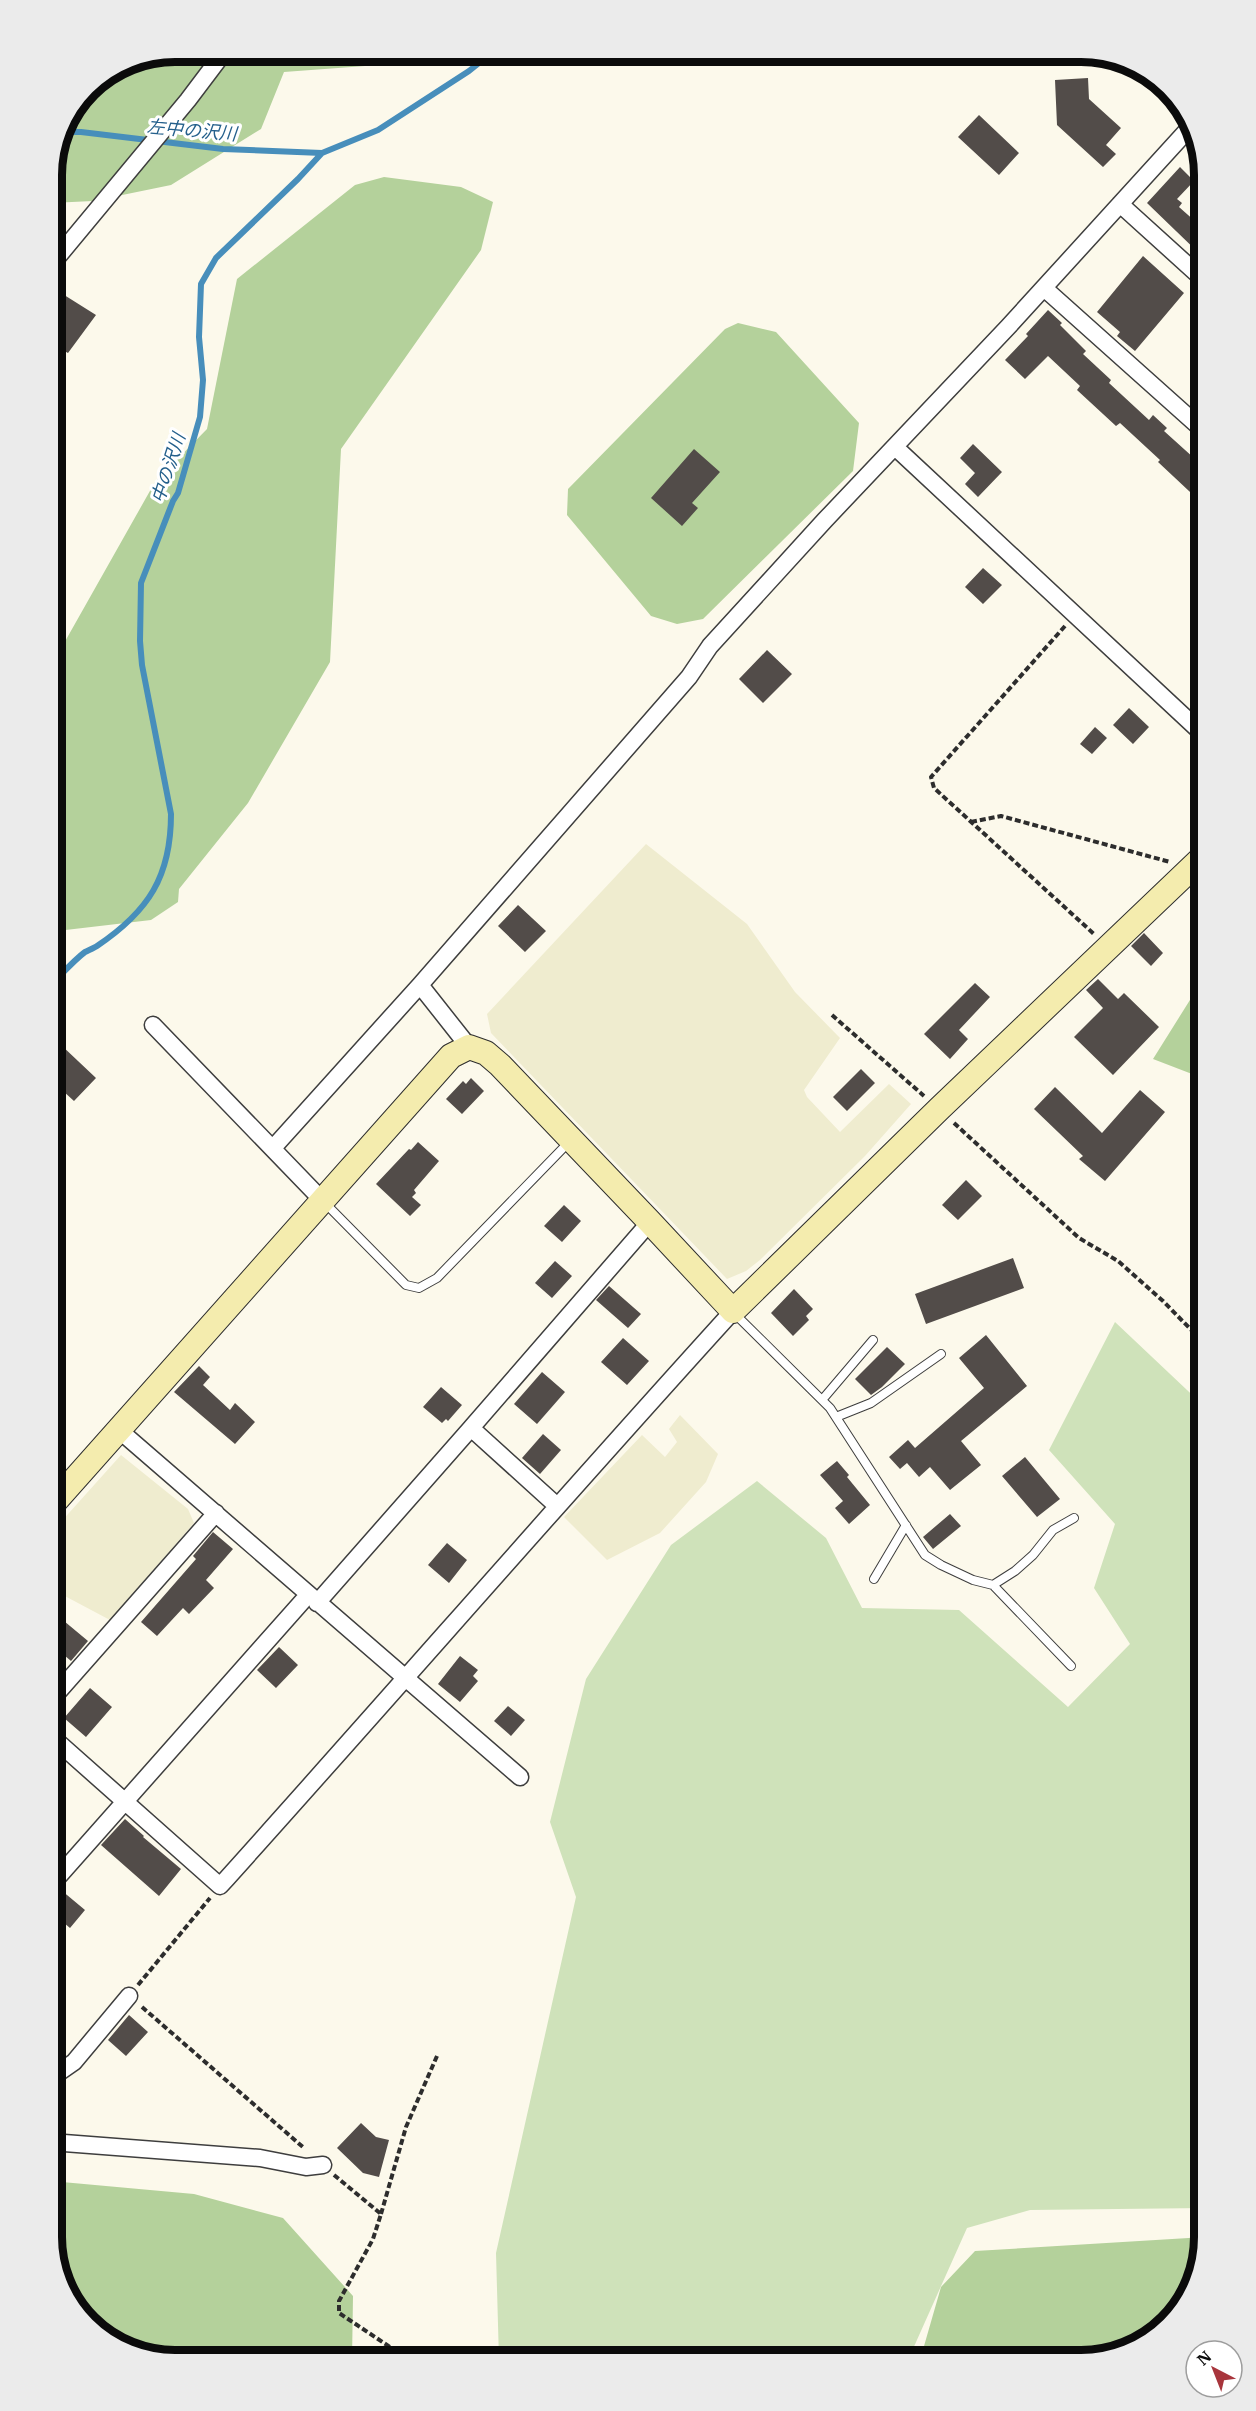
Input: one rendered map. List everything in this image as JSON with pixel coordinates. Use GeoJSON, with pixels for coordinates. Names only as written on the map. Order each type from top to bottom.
{"type":"FeatureCollection","features":[{"type":"Feature","properties":{"kind":"street"},"geometry":{"type":"LineString","coordinates":[[62,253],[217,62]]}},
{"type":"Feature","properties":{"kind":"street"},"geometry":{"type":"LineString","coordinates":[[273,1148],[420,985],[689,677],[711,646],[1186,131]]}},
{"type":"Feature","properties":{"kind":"street"},"geometry":{"type":"LineString","coordinates":[[1120,204],[1194,271]]}},
{"type":"Feature","properties":{"kind":"street"},"geometry":{"type":"LineString","coordinates":[[1044,288],[1194,422]]}},
{"type":"Feature","properties":{"kind":"street"},"geometry":{"type":"LineString","coordinates":[[896,447],[1194,726]]}},
{"type":"Feature","properties":{"kind":"street"},"geometry":{"type":"LineString","coordinates":[[62,1746],[220,1886],[556,1506],[733,1311],[939,1109],[1194,865]]}},
{"type":"Feature","properties":{"kind":"street"},"geometry":{"type":"LineString","coordinates":[[420,985],[469,1047],[486,1053],[500,1065],[733,1311]]}},
{"type":"Feature","properties":{"kind":"street"},"geometry":{"type":"LineString","coordinates":[[153,1025],[322,1200]]}},
{"type":"Feature","properties":{"kind":"street"},"geometry":{"type":"LineString","coordinates":[[62,1494],[451,1056],[469,1047]]}},
{"type":"Feature","properties":{"kind":"street"},"geometry":{"type":"LineString","coordinates":[[62,1873],[471,1428],[650,1222]]}},
{"type":"Feature","properties":{"kind":"street"},"geometry":{"type":"LineString","coordinates":[[471,1428],[556,1506]]}},
{"type":"Feature","properties":{"kind":"street"},"geometry":{"type":"LineString","coordinates":[[119,1430],[520,1777]]}},
{"type":"Feature","properties":{"kind":"street"},"geometry":{"type":"LineString","coordinates":[[62,1688],[216,1513]]}},
{"type":"Feature","properties":{"kind":"street"},"geometry":{"type":"LineString","coordinates":[[62,2070],[74,2062],[129,1996]]}},
{"type":"Feature","properties":{"kind":"street"},"geometry":{"type":"LineString","coordinates":[[62,2143],[260,2158],[306,2168],[323,2165]]}},
{"type":"Feature","properties":{"kind":"lane"},"geometry":{"type":"LineString","coordinates":[[322,1200],[406,1285],[419,1288],[437,1278],[572,1140]]}},
{"type":"Feature","properties":{"kind":"lane"},"geometry":{"type":"LineString","coordinates":[[733,1311],[822,1400],[836,1417],[925,1555],[962,1575],[993,1585],[1071,1666]]}},
{"type":"Feature","properties":{"kind":"lane"},"geometry":{"type":"LineString","coordinates":[[822,1400],[873,1340]]}},
{"type":"Feature","properties":{"kind":"lane"},"geometry":{"type":"LineString","coordinates":[[836,1417],[871,1403],[941,1354]]}},
{"type":"Feature","properties":{"kind":"lane"},"geometry":{"type":"LineString","coordinates":[[993,1585],[1034,1555],[1053,1530],[1074,1518]]}},
{"type":"Feature","properties":{"kind":"lane"},"geometry":{"type":"LineString","coordinates":[[874,1579],[906,1525]]}},
{"type":"Feature","properties":{"kind":"path"},"geometry":{"type":"LineString","coordinates":[[1076,614],[931,777],[934,788],[1108,947]]}},
{"type":"Feature","properties":{"kind":"path"},"geometry":{"type":"LineString","coordinates":[[970,822],[1001,816],[1194,861]]}},
{"type":"Feature","properties":{"kind":"path"},"geometry":{"type":"LineString","coordinates":[[832,1015],[939,1109],[1079,1238],[1118,1261],[1163,1301],[1194,1333]]}},
{"type":"Feature","properties":{"kind":"path"},"geometry":{"type":"LineString","coordinates":[[220,1886],[129,1996],[381,2214]]}},
{"type":"Feature","properties":{"kind":"path"},"geometry":{"type":"LineString","coordinates":[[393,2349],[339,2313],[339,2301],[373,2239],[406,2127],[437,2056]]}},
{"type":"Feature","properties":{"kind":"shaded area"},"geometry":{"type":"Polygon","coordinates":[[[646,844],[747,924],[795,992],[840,1038],[804,1090],[807,1097],[840,1132],[889,1084],[911,1104],[865,1156],[760,1260],[746,1271],[727,1279],[491,1033],[487,1014],[646,844]]]}},
{"type":"Feature","properties":{"kind":"shaded area"},"geometry":{"type":"Polygon","coordinates":[[[680,1415],[718,1454],[706,1482],[660,1533],[607,1560],[564,1517],[642,1435],[665,1457],[677,1442],[669,1429],[680,1415]]]}},
{"type":"Feature","properties":{"kind":"shaded area"},"geometry":{"type":"Polygon","coordinates":[[[121,1455],[188,1509],[194,1523],[110,1620],[62,1595],[62,1521],[121,1455]]]}},
{"type":"Feature","properties":{"kind":"green space"},"geometry":{"type":"Polygon","coordinates":[[[160,62],[420,62],[284,72],[261,129],[171,185],[93,201],[62,202],[62,167],[65,145],[77,118],[90,100],[106,85],[131,70],[160,62]]]}},
{"type":"Feature","properties":{"kind":"green space"},"geometry":{"type":"Polygon","coordinates":[[[384,177],[461,187],[493,202],[481,250],[341,449],[330,662],[248,803],[179,889],[178,902],[151,920],[62,930],[63,645],[155,482],[207,429],[237,279],[355,185],[384,177]]]}},
{"type":"Feature","properties":{"kind":"green space"},"geometry":{"type":"Polygon","coordinates":[[[738,323],[776,332],[859,423],[853,471],[703,619],[677,624],[651,616],[567,515],[568,489],[725,329],[738,323]]]}},
{"type":"Feature","properties":{"kind":"green space"},"geometry":{"type":"Polygon","coordinates":[[[1194,994],[1194,1075],[1153,1059],[1194,994]]]}},
{"type":"Feature","properties":{"kind":"green space"},"geometry":{"type":"Polygon","coordinates":[[[1115,1322],[1194,1397],[1194,2208],[1030,2210],[967,2228],[913,2350],[499,2349],[496,2253],[576,1897],[550,1822],[586,1679],[671,1545],[757,1481],[826,1538],[862,1608],[959,1610],[1068,1707],[1130,1644],[1094,1588],[1115,1524],[1049,1450],[1115,1322]]]}},
{"type":"Feature","properties":{"kind":"green space"},"geometry":{"type":"Polygon","coordinates":[[[62,2182],[194,2194],[283,2218],[353,2296],[352,2349],[167,2349],[125,2338],[100,2321],[90,2311],[70,2280],[62,2251],[62,2182]]]}},
{"type":"Feature","properties":{"kind":"green space"},"geometry":{"type":"Polygon","coordinates":[[[1194,2238],[1191,2266],[1175,2299],[1156,2321],[1125,2341],[1111,2346],[1081,2350],[923,2350],[941,2287],[975,2251],[1194,2238]]]}},
{"type":"Feature","properties":{"kind":"building"},"geometry":{"type":"Polygon","coordinates":[[[1088,78],[1089,99],[1121,128],[1106,145],[1116,154],[1103,167],[1057,125],[1055,80],[1088,78]]]}},
{"type":"Feature","properties":{"kind":"building"},"geometry":{"type":"Polygon","coordinates":[[[979,115],[1019,153],[999,175],[958,137],[979,115]]]}},
{"type":"Feature","properties":{"kind":"building"},"geometry":{"type":"Polygon","coordinates":[[[1180,167],[1194,181],[1177,199],[1182,203],[1179,207],[1194,220],[1194,248],[1147,203],[1180,167]]]}},
{"type":"Feature","properties":{"kind":"building"},"geometry":{"type":"Polygon","coordinates":[[[1143,256],[1184,293],[1135,351],[1117,336],[1120,332],[1097,312],[1143,256]]]}},
{"type":"Feature","properties":{"kind":"building"},"geometry":{"type":"Polygon","coordinates":[[[62,294],[96,315],[68,353],[62,350],[62,294]]]}},
{"type":"Feature","properties":{"kind":"building"},"geometry":{"type":"Polygon","coordinates":[[[1048,310],[1062,323],[1060,325],[1086,351],[1083,354],[1111,380],[1109,383],[1149,420],[1153,415],[1167,428],[1164,431],[1194,458],[1194,496],[1120,423],[1116,426],[1077,390],[1080,386],[1048,356],[1025,379],[1005,360],[1028,336],[1026,334],[1048,310]]]}},
{"type":"Feature","properties":{"kind":"building"},"geometry":{"type":"Polygon","coordinates":[[[973,444],[1002,472],[978,497],[965,484],[975,473],[960,458],[973,444]]]}},
{"type":"Feature","properties":{"kind":"building"},"geometry":{"type":"Polygon","coordinates":[[[694,449],[720,472],[692,503],[698,508],[682,526],[651,498],[694,449]]]}},
{"type":"Feature","properties":{"kind":"building"},"geometry":{"type":"Polygon","coordinates":[[[983,568],[1002,585],[983,604],[965,587],[983,568]]]}},
{"type":"Feature","properties":{"kind":"building"},"geometry":{"type":"Polygon","coordinates":[[[767,650],[792,674],[763,703],[739,679],[767,650]]]}},
{"type":"Feature","properties":{"kind":"building"},"geometry":{"type":"Polygon","coordinates":[[[1129,708],[1149,727],[1133,744],[1113,725],[1129,708]]]}},
{"type":"Feature","properties":{"kind":"building"},"geometry":{"type":"Polygon","coordinates":[[[1095,727],[1107,738],[1092,754],[1080,744],[1095,727]]]}},
{"type":"Feature","properties":{"kind":"building"},"geometry":{"type":"Polygon","coordinates":[[[518,905],[546,931],[525,952],[498,926],[518,905]]]}},
{"type":"Feature","properties":{"kind":"building"},"geometry":{"type":"Polygon","coordinates":[[[1144,933],[1163,953],[1151,966],[1131,946],[1144,933]]]}},
{"type":"Feature","properties":{"kind":"building"},"geometry":{"type":"Polygon","coordinates":[[[1098,979],[1118,999],[1124,993],[1159,1027],[1113,1075],[1074,1037],[1103,1008],[1086,990],[1098,979]]]}},
{"type":"Feature","properties":{"kind":"building"},"geometry":{"type":"Polygon","coordinates":[[[975,983],[990,997],[959,1030],[968,1039],[950,1059],[924,1034],[975,983]]]}},
{"type":"Feature","properties":{"kind":"building"},"geometry":{"type":"Polygon","coordinates":[[[62,1046],[96,1078],[74,1101],[62,1090],[62,1046]]]}},
{"type":"Feature","properties":{"kind":"building"},"geometry":{"type":"Polygon","coordinates":[[[861,1069],[875,1083],[847,1111],[833,1097],[861,1069]]]}},
{"type":"Feature","properties":{"kind":"building"},"geometry":{"type":"Polygon","coordinates":[[[471,1078],[484,1091],[462,1114],[446,1099],[463,1081],[466,1084],[471,1078]]]}},
{"type":"Feature","properties":{"kind":"building"},"geometry":{"type":"Polygon","coordinates":[[[1055,1087],[1102,1133],[1140,1090],[1165,1112],[1105,1181],[1079,1159],[1083,1156],[1034,1109],[1055,1087]]]}},
{"type":"Feature","properties":{"kind":"building"},"geometry":{"type":"Polygon","coordinates":[[[418,1142],[439,1161],[414,1190],[416,1193],[412,1197],[421,1205],[410,1216],[376,1184],[418,1142]]]}},
{"type":"Feature","properties":{"kind":"building"},"geometry":{"type":"Polygon","coordinates":[[[966,1180],[982,1196],[958,1220],[942,1205],[966,1180]]]}},
{"type":"Feature","properties":{"kind":"building"},"geometry":{"type":"Polygon","coordinates":[[[564,1205],[581,1221],[562,1242],[544,1226],[564,1205]]]}},
{"type":"Feature","properties":{"kind":"building"},"geometry":{"type":"Polygon","coordinates":[[[1013,1258],[1024,1288],[926,1324],[915,1294],[1013,1258]]]}},
{"type":"Feature","properties":{"kind":"building"},"geometry":{"type":"Polygon","coordinates":[[[555,1261],[572,1276],[552,1298],[535,1283],[555,1261]]]}},
{"type":"Feature","properties":{"kind":"building"},"geometry":{"type":"Polygon","coordinates":[[[609,1286],[641,1314],[628,1328],[596,1300],[609,1286]]]}},
{"type":"Feature","properties":{"kind":"building"},"geometry":{"type":"Polygon","coordinates":[[[794,1289],[813,1309],[806,1316],[809,1320],[793,1336],[771,1313],[794,1289]]]}},
{"type":"Feature","properties":{"kind":"building"},"geometry":{"type":"Polygon","coordinates":[[[986,1335],[1027,1386],[961,1441],[981,1465],[950,1490],[930,1467],[919,1477],[907,1463],[900,1469],[889,1457],[908,1440],[915,1448],[984,1388],[959,1358],[986,1335]]]}},
{"type":"Feature","properties":{"kind":"building"},"geometry":{"type":"Polygon","coordinates":[[[623,1338],[649,1361],[627,1385],[601,1362],[623,1338]]]}},
{"type":"Feature","properties":{"kind":"building"},"geometry":{"type":"Polygon","coordinates":[[[887,1347],[905,1364],[871,1395],[855,1379],[887,1347]]]}},
{"type":"Feature","properties":{"kind":"building"},"geometry":{"type":"Polygon","coordinates":[[[199,1366],[210,1377],[203,1385],[230,1410],[235,1403],[255,1422],[235,1444],[174,1392],[199,1366]]]}},
{"type":"Feature","properties":{"kind":"building"},"geometry":{"type":"Polygon","coordinates":[[[542,1372],[565,1392],[537,1424],[514,1404],[542,1372]]]}},
{"type":"Feature","properties":{"kind":"building"},"geometry":{"type":"Polygon","coordinates":[[[441,1387],[462,1405],[448,1421],[446,1419],[442,1423],[423,1407],[441,1387]]]}},
{"type":"Feature","properties":{"kind":"building"},"geometry":{"type":"Polygon","coordinates":[[[543,1434],[561,1450],[540,1474],[522,1458],[543,1434]]]}},
{"type":"Feature","properties":{"kind":"building"},"geometry":{"type":"Polygon","coordinates":[[[1025,1457],[1060,1499],[1037,1517],[1002,1476],[1025,1457]]]}},
{"type":"Feature","properties":{"kind":"building"},"geometry":{"type":"Polygon","coordinates":[[[837,1461],[870,1505],[849,1524],[835,1508],[843,1501],[820,1475],[837,1461]]]}},
{"type":"Feature","properties":{"kind":"building"},"geometry":{"type":"Polygon","coordinates":[[[950,1514],[961,1526],[933,1549],[923,1537],[950,1514]]]}},
{"type":"Feature","properties":{"kind":"building"},"geometry":{"type":"Polygon","coordinates":[[[213,1532],[233,1549],[206,1580],[214,1588],[189,1614],[183,1608],[157,1636],[141,1622],[196,1559],[193,1556],[213,1532]]]}},
{"type":"Feature","properties":{"kind":"building"},"geometry":{"type":"Polygon","coordinates":[[[447,1543],[467,1560],[449,1583],[428,1565],[447,1543]]]}},
{"type":"Feature","properties":{"kind":"building"},"geometry":{"type":"Polygon","coordinates":[[[64,1621],[88,1641],[71,1661],[62,1653],[62,1623],[64,1621]]]}},
{"type":"Feature","properties":{"kind":"building"},"geometry":{"type":"Polygon","coordinates":[[[279,1647],[298,1665],[276,1688],[257,1670],[279,1647]]]}},
{"type":"Feature","properties":{"kind":"building"},"geometry":{"type":"Polygon","coordinates":[[[460,1656],[478,1670],[473,1676],[478,1681],[460,1702],[438,1684],[460,1656]]]}},
{"type":"Feature","properties":{"kind":"building"},"geometry":{"type":"Polygon","coordinates":[[[90,1688],[112,1707],[86,1737],[64,1718],[90,1688]]]}},
{"type":"Feature","properties":{"kind":"building"},"geometry":{"type":"Polygon","coordinates":[[[508,1706],[525,1720],[511,1736],[494,1721],[508,1706]]]}},
{"type":"Feature","properties":{"kind":"building"},"geometry":{"type":"Polygon","coordinates":[[[125,1819],[181,1869],[159,1896],[101,1845],[125,1819]]]}},
{"type":"Feature","properties":{"kind":"building"},"geometry":{"type":"Polygon","coordinates":[[[62,1891],[85,1910],[70,1928],[62,1921],[62,1891]]]}},
{"type":"Feature","properties":{"kind":"building"},"geometry":{"type":"Polygon","coordinates":[[[129,2015],[148,2032],[126,2056],[108,2040],[129,2015]]]}},
{"type":"Feature","properties":{"kind":"building"},"geometry":{"type":"Polygon","coordinates":[[[361,2123],[376,2137],[389,2140],[379,2177],[363,2173],[337,2148],[361,2123]]]}},
{"type":"Feature","properties":{"kind":"waterway","name":"中の沢川"},"geometry":{"type":"LineString","coordinates":[[62,973],[85,952],[115,933],[143,905],[154,890],[167,856],[171,814],[142,665],[141,583],[178,493],[200,417],[203,380],[199,337],[201,284],[216,258],[322,153],[378,130],[480,62]]}},
{"type":"Feature","properties":{"kind":"waterway","name":"左中の沢川"},"geometry":{"type":"LineString","coordinates":[[70,132],[223,149],[322,153]]}}]}
